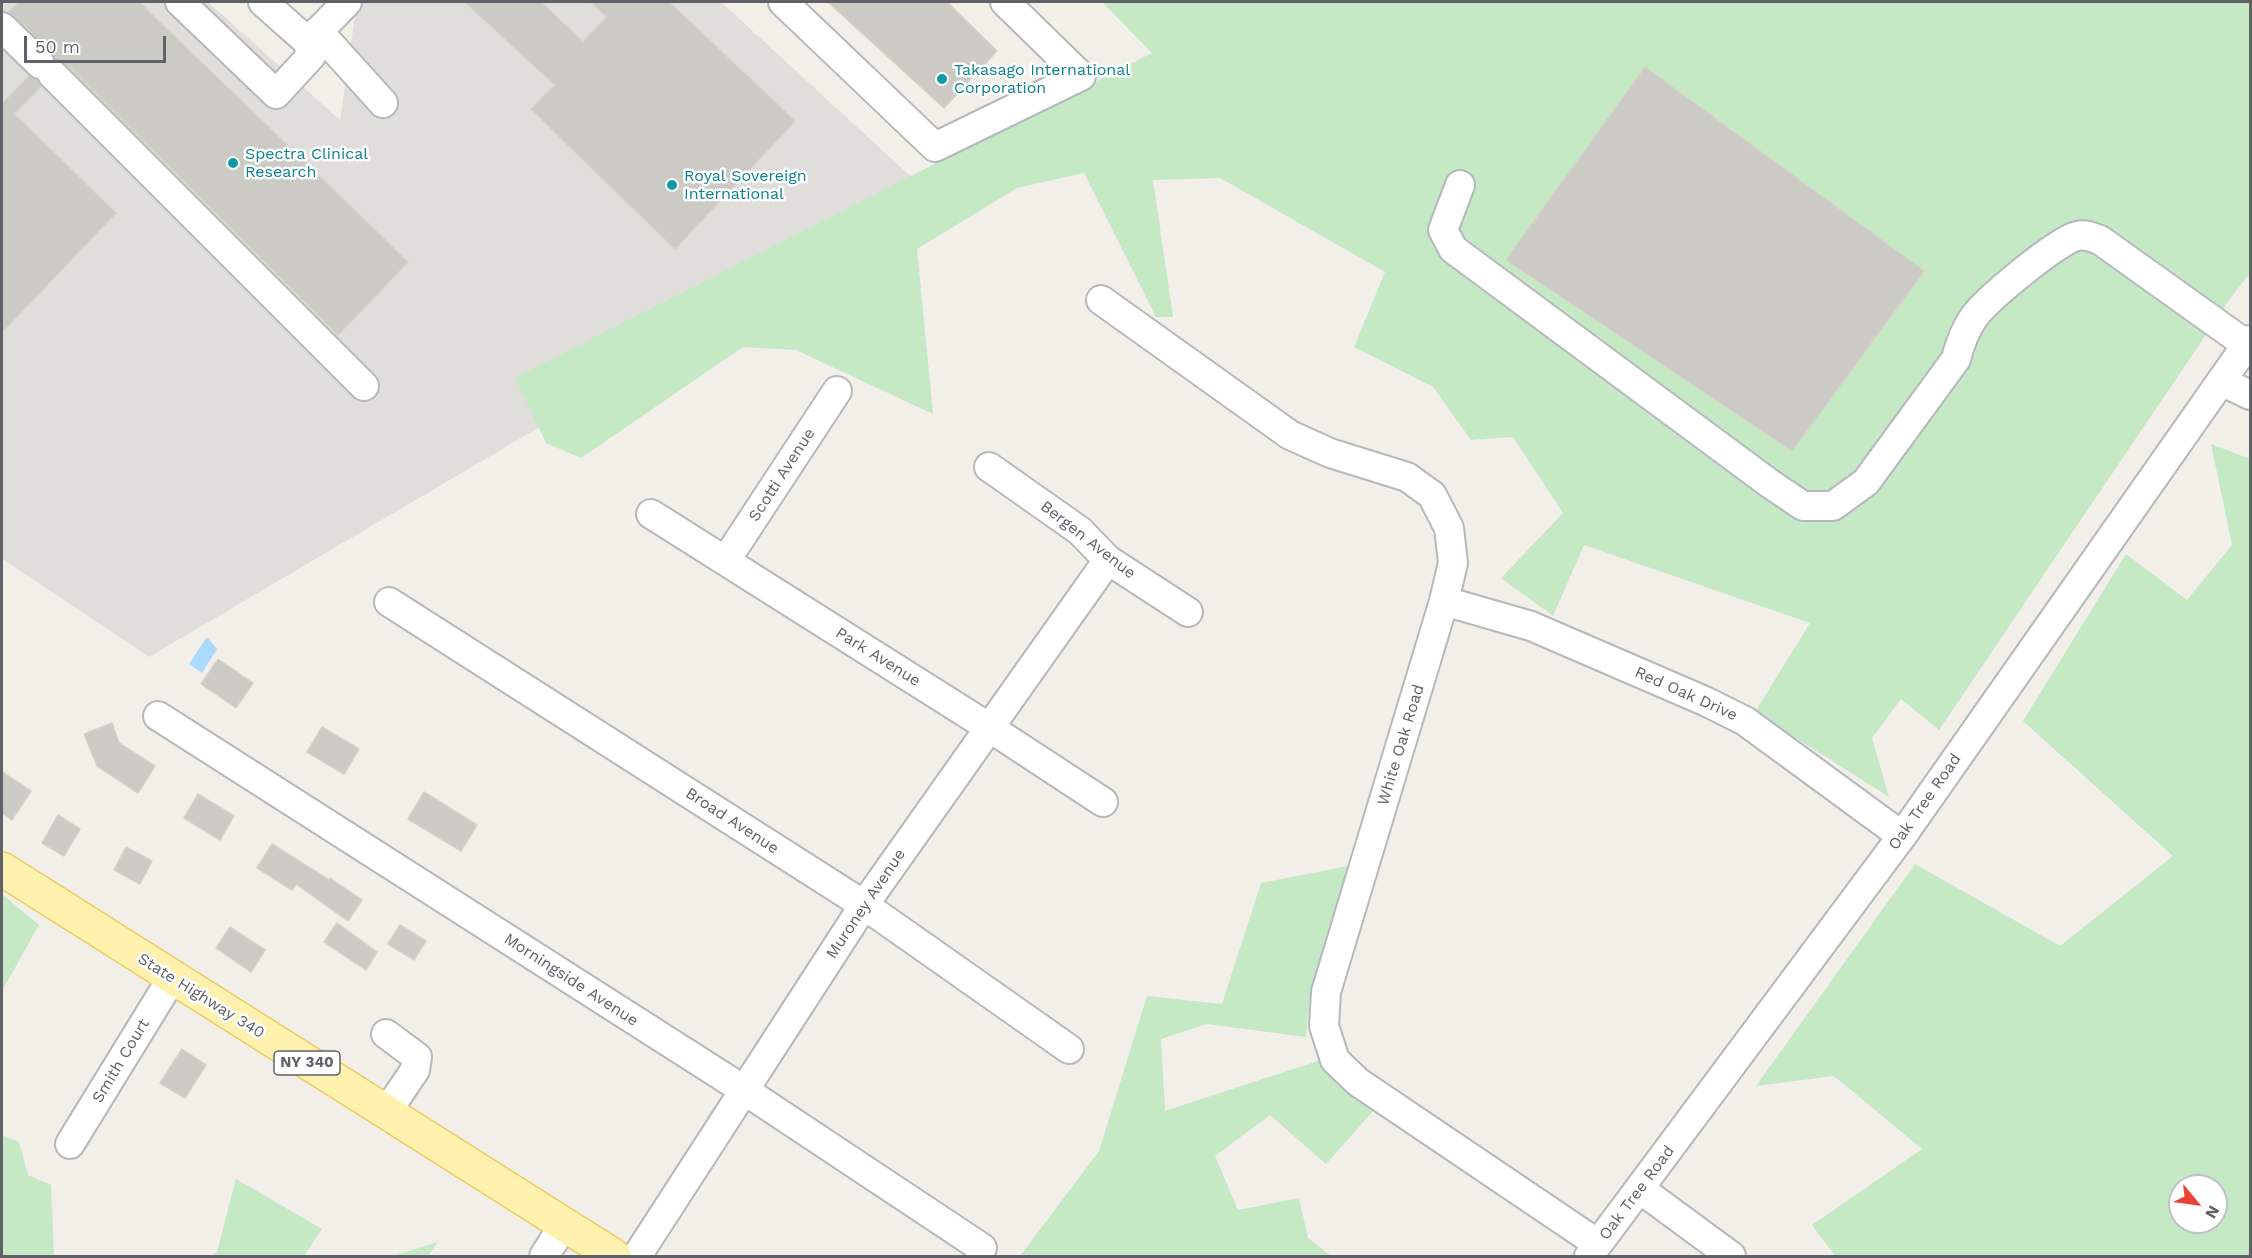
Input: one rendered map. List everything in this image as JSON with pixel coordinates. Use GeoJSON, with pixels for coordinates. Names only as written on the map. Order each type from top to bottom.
{"type":"FeatureCollection","features":[{"type":"Feature","properties":{"kind":"main road","name":"State Highway 340"},"geometry":{"type":"LineString","coordinates":[[2,869],[614,1257]]}},
{"type":"Feature","properties":{"kind":"street"},"geometry":{"type":"LineString","coordinates":[[180,2],[276,94],[310,56],[313,36],[347,2]]}},
{"type":"Feature","properties":{"kind":"street"},"geometry":{"type":"LineString","coordinates":[[263,2],[313,36],[383,103]]}},
{"type":"Feature","properties":{"kind":"street"},"geometry":{"type":"LineString","coordinates":[[783,2],[935,147],[1081,76],[1005,2]]}},
{"type":"Feature","properties":{"kind":"street"},"geometry":{"type":"LineString","coordinates":[[2,27],[364,386]]}},
{"type":"Feature","properties":{"kind":"street"},"geometry":{"type":"LineString","coordinates":[[1460,185],[1443,230],[1453,249],[1803,506],[1833,506],[1866,482],[1956,359],[1962,335],[1976,314],[1994,296],[2061,243],[2078,236],[2089,236],[2100,240],[2249,342]]}},
{"type":"Feature","properties":{"kind":"street","name":"White Oak Road"},"geometry":{"type":"LineString","coordinates":[[1101,300],[1290,435],[1330,453],[1407,477],[1432,495],[1449,528],[1453,563],[1444,601],[1326,992],[1324,1026],[1335,1060],[1358,1082],[1594,1250]]}},
{"type":"Feature","properties":{"kind":"street","name":"Oak Tree Road"},"geometry":{"type":"LineString","coordinates":[[1594,1250],[1902,836],[2249,342]]}},
{"type":"Feature","properties":{"kind":"street"},"geometry":{"type":"LineString","coordinates":[[2221,381],[2250,395]]}},
{"type":"Feature","properties":{"kind":"street","name":"Scotti Avenue"},"geometry":{"type":"LineString","coordinates":[[726,560],[837,391]]}},
{"type":"Feature","properties":{"kind":"street","name":"Bergen Avenue"},"geometry":{"type":"LineString","coordinates":[[989,466],[1080,531],[1108,560],[1188,612]]}},
{"type":"Feature","properties":{"kind":"street","name":"Park Avenue"},"geometry":{"type":"LineString","coordinates":[[651,514],[1103,802]]}},
{"type":"Feature","properties":{"kind":"street","name":"Muroney Avenue"},"geometry":{"type":"LineString","coordinates":[[637,1257],[864,905],[1108,560]]}},
{"type":"Feature","properties":{"kind":"street","name":"Red Oak Drive"},"geometry":{"type":"LineString","coordinates":[[1444,601],[1531,626],[1746,721],[1902,836]]}},
{"type":"Feature","properties":{"kind":"street","name":"Broad Avenue"},"geometry":{"type":"LineString","coordinates":[[389,602],[864,905],[1069,1049]]}},
{"type":"Feature","properties":{"kind":"street","name":"Morningside Avenue"},"geometry":{"type":"LineString","coordinates":[[158,716],[744,1090],[982,1248]]}},
{"type":"Feature","properties":{"kind":"street","name":"Smith Court"},"geometry":{"type":"LineString","coordinates":[[70,1144],[172,978]]}},
{"type":"Feature","properties":{"kind":"street"},"geometry":{"type":"LineString","coordinates":[[386,1034],[417,1057],[415,1070],[386,1113]]}},
{"type":"Feature","properties":{"kind":"street"},"geometry":{"type":"LineString","coordinates":[[1640,1188],[1731,1257]]}},
{"type":"Feature","properties":{"kind":"street"},"geometry":{"type":"LineString","coordinates":[[544,1257],[564,1225]]}},
{"type":"Feature","properties":{"kind":"shaded area"},"geometry":{"type":"Polygon","coordinates":[[[2,2],[208,2],[340,120],[357,2],[721,2],[932,196],[149,657],[2,559],[2,2]]]}},
{"type":"Feature","properties":{"kind":"green space"},"geometry":{"type":"Polygon","coordinates":[[[1102,2],[2250,2],[2250,273],[2232,296],[1939,730],[1901,699],[1872,738],[1889,797],[1755,712],[1810,623],[1584,545],[1553,616],[1501,578],[1563,513],[1513,437],[1471,440],[1433,387],[1354,347],[1385,272],[1220,178],[1153,180],[1173,317],[1156,317],[1084,173],[1017,188],[917,249],[933,414],[796,350],[743,347],[581,458],[546,443],[515,378],[1152,53],[1102,2]]]}},
{"type":"Feature","properties":{"kind":"green space"},"geometry":{"type":"Polygon","coordinates":[[[2211,444],[2250,459],[2250,1256],[1835,1256],[1812,1225],[1922,1149],[1834,1076],[1756,1086],[1915,864],[2060,946],[2173,856],[2023,721],[2126,554],[2187,600],[2232,545],[2211,444]]]}},
{"type":"Feature","properties":{"kind":"green space"},"geometry":{"type":"Polygon","coordinates":[[[1348,866],[1309,1004],[1306,1037],[1207,1024],[1161,1039],[1165,1111],[1321,1060],[1345,1092],[1375,1109],[1326,1164],[1270,1115],[1215,1156],[1238,1210],[1299,1198],[1308,1238],[1331,1256],[1020,1256],[1099,1151],[1147,996],[1222,1004],[1261,883],[1348,866]]]}},
{"type":"Feature","properties":{"kind":"green space"},"geometry":{"type":"Polygon","coordinates":[[[2,894],[39,925],[2,991],[2,894]]]}},
{"type":"Feature","properties":{"kind":"green space"},"geometry":{"type":"Polygon","coordinates":[[[2,1135],[19,1142],[28,1175],[51,1185],[54,1256],[2,1256],[2,1135]]]}},
{"type":"Feature","properties":{"kind":"green space"},"geometry":{"type":"Polygon","coordinates":[[[236,1179],[322,1229],[304,1256],[212,1256],[217,1252],[236,1179]]]}},
{"type":"Feature","properties":{"kind":"green space"},"geometry":{"type":"Polygon","coordinates":[[[438,1242],[428,1256],[393,1256],[438,1242]]]}},
{"type":"Feature","properties":{"kind":"water"},"geometry":{"type":"Polygon","coordinates":[[[207,637],[217,649],[202,673],[189,664],[207,637]]]}},
{"type":"Feature","properties":{"kind":"building","name":"Spectra Clinical Research"},"geometry":{"type":"Polygon","coordinates":[[[19,2],[139,2],[408,262],[338,335],[64,62],[55,58],[52,52],[9,12],[19,2]]]}},
{"type":"Feature","properties":{"kind":"building","name":"Royal Sovereign International"},"geometry":{"type":"Polygon","coordinates":[[[465,2],[541,2],[583,42],[607,17],[591,2],[669,2],[795,121],[675,249],[531,109],[555,85],[465,2]]]}},
{"type":"Feature","properties":{"kind":"building","name":"Takasago International Corporation"},"geometry":{"type":"Polygon","coordinates":[[[828,2],[947,2],[997,51],[944,108],[828,2]]]}},
{"type":"Feature","properties":{"kind":"building"},"geometry":{"type":"Polygon","coordinates":[[[1645,67],[1924,271],[1792,451],[1506,260],[1645,67]]]}},
{"type":"Feature","properties":{"kind":"building"},"geometry":{"type":"Polygon","coordinates":[[[29,76],[37,80],[41,86],[14,114],[116,213],[2,332],[2,102],[29,76]]]}},
{"type":"Feature","properties":{"kind":"building"},"geometry":{"type":"Polygon","coordinates":[[[218,659],[253,683],[236,708],[201,684],[218,659]]]}},
{"type":"Feature","properties":{"kind":"building"},"geometry":{"type":"Polygon","coordinates":[[[112,723],[119,743],[155,766],[138,793],[97,766],[84,734],[112,723]]]}},
{"type":"Feature","properties":{"kind":"building"},"geometry":{"type":"Polygon","coordinates":[[[322,727],[359,749],[344,774],[307,752],[322,727]]]}},
{"type":"Feature","properties":{"kind":"building"},"geometry":{"type":"Polygon","coordinates":[[[2,772],[31,791],[12,820],[2,813],[2,772]]]}},
{"type":"Feature","properties":{"kind":"building"},"geometry":{"type":"Polygon","coordinates":[[[424,792],[477,825],[461,851],[408,819],[424,792]]]}},
{"type":"Feature","properties":{"kind":"building"},"geometry":{"type":"Polygon","coordinates":[[[198,794],[234,816],[220,840],[184,818],[198,794]]]}},
{"type":"Feature","properties":{"kind":"building"},"geometry":{"type":"Polygon","coordinates":[[[58,815],[80,829],[64,856],[42,843],[58,815]]]}},
{"type":"Feature","properties":{"kind":"building"},"geometry":{"type":"Polygon","coordinates":[[[272,844],[362,900],[348,921],[296,884],[292,890],[257,868],[272,844]]]}},
{"type":"Feature","properties":{"kind":"building"},"geometry":{"type":"Polygon","coordinates":[[[126,847],[152,861],[140,884],[114,870],[126,847]]]}},
{"type":"Feature","properties":{"kind":"building"},"geometry":{"type":"Polygon","coordinates":[[[337,923],[377,952],[366,970],[324,942],[337,923]]]}},
{"type":"Feature","properties":{"kind":"building"},"geometry":{"type":"Polygon","coordinates":[[[400,925],[426,941],[414,960],[388,944],[400,925]]]}},
{"type":"Feature","properties":{"kind":"building"},"geometry":{"type":"Polygon","coordinates":[[[230,927],[265,950],[251,972],[216,948],[230,927]]]}},
{"type":"Feature","properties":{"kind":"building"},"geometry":{"type":"Polygon","coordinates":[[[182,1049],[206,1065],[185,1098],[160,1083],[182,1049]]]}},
{"type":"Feature","properties":{"kind":"place","name":"Takasago International Corporation"},"geometry":{"type":"Point","coordinates":[942,79]}},
{"type":"Feature","properties":{"kind":"place","name":"Spectra Clinical Research"},"geometry":{"type":"Point","coordinates":[233,163]}},
{"type":"Feature","properties":{"kind":"place","name":"Royal Sovereign International"},"geometry":{"type":"Point","coordinates":[672,185]}}]}
